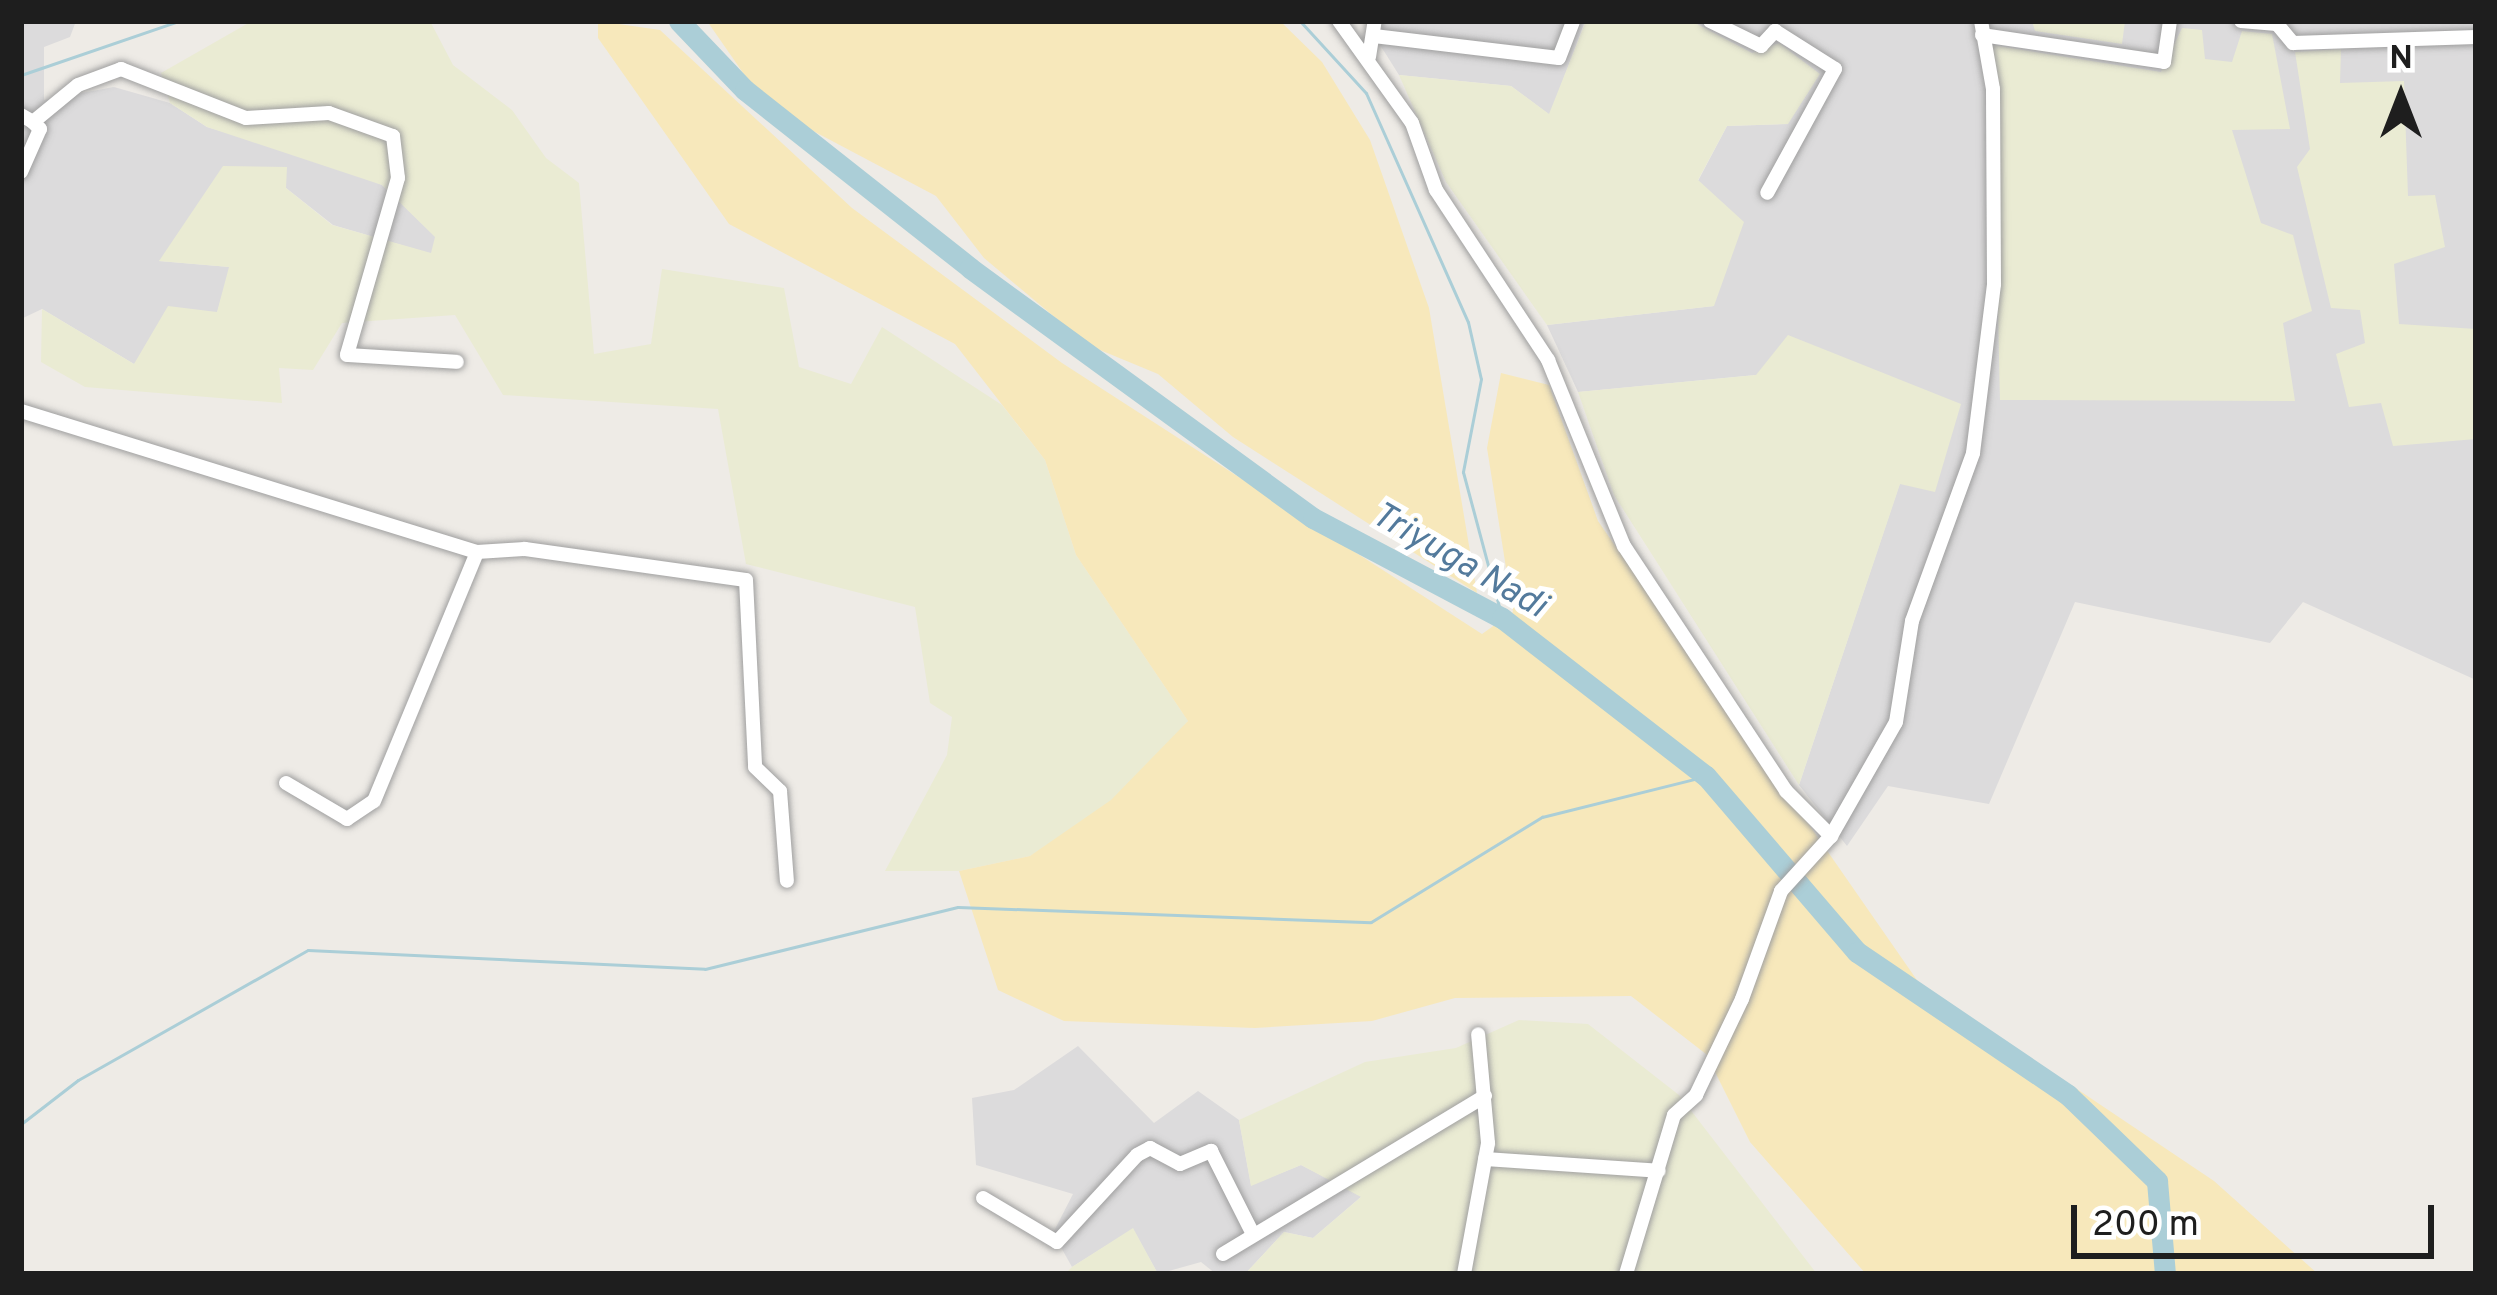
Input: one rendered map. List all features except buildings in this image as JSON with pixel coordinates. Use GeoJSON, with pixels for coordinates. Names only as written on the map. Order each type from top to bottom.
{"type":"FeatureCollection","features":[{"type":"Feature","properties":{"kind":"street"},"geometry":{"type":"LineString","coordinates":[[1339,21],[1369,57],[1412,124],[1436,190],[1548,360],[1624,545],[1786,791],[1831,836]]}},
{"type":"Feature","properties":{"kind":"street"},"geometry":{"type":"LineString","coordinates":[[1369,57],[1375,28],[1559,58],[1573,21]]}},
{"type":"Feature","properties":{"kind":"street"},"geometry":{"type":"LineString","coordinates":[[1710,21],[1761,46],[1775,31],[1834,69],[1767,193]]}},
{"type":"Feature","properties":{"kind":"street"},"geometry":{"type":"LineString","coordinates":[[1626,1274],[1674,1115],[1696,1095],[1742,999],[1780,891],[1831,836],[1896,722],[1912,621],[1988,383],[1994,89],[1982,25],[2164,62],[2170,21]]}},
{"type":"Feature","properties":{"kind":"street"},"geometry":{"type":"LineString","coordinates":[[2241,21],[2277,24],[2294,43],[2476,37]]}},
{"type":"Feature","properties":{"kind":"street"},"geometry":{"type":"LineString","coordinates":[[21,172],[40,129],[27,119],[78,85],[121,69],[247,118],[329,113],[393,136],[398,178],[346,355],[457,362]]}},
{"type":"Feature","properties":{"kind":"street"},"geometry":{"type":"LineString","coordinates":[[21,411],[477,552],[525,549],[746,580],[755,767],[780,791],[787,881]]}},
{"type":"Feature","properties":{"kind":"street"},"geometry":{"type":"LineString","coordinates":[[286,783],[347,819],[374,801],[477,552]]}},
{"type":"Feature","properties":{"kind":"street"},"geometry":{"type":"LineString","coordinates":[[1464,1274],[1484,1159],[1485,1096],[1478,1034]]}},
{"type":"Feature","properties":{"kind":"street"},"geometry":{"type":"LineString","coordinates":[[1223,1254],[1252,1232],[1485,1096]]}},
{"type":"Feature","properties":{"kind":"street"},"geometry":{"type":"LineString","coordinates":[[983,1198],[1057,1242],[1137,1155],[1150,1148],[1180,1164],[1211,1151],[1252,1232]]}},
{"type":"Feature","properties":{"kind":"street"},"geometry":{"type":"LineString","coordinates":[[1484,1159],[1658,1172]]}},
{"type":"Feature","properties":{"kind":"shaded area"},"geometry":{"type":"Polygon","coordinates":[[[21,21],[76,21],[70,37],[44,47],[44,100],[114,87],[170,103],[207,127],[337,165],[382,185],[436,237],[432,254],[333,225],[286,188],[159,261],[230,267],[217,313],[134,364],[42,309],[21,319],[21,21]]]}},
{"type":"Feature","properties":{"kind":"shaded area"},"geometry":{"type":"Polygon","coordinates":[[[1365,21],[1585,21],[1550,115],[1511,86],[1399,75],[1365,21]]]}},
{"type":"Feature","properties":{"kind":"shaded area"},"geometry":{"type":"Polygon","coordinates":[[[1691,21],[2476,21],[2476,680],[2303,602],[2270,643],[2075,602],[1989,804],[1888,786],[1847,846],[1799,785],[1900,483],[1756,375],[1578,392],[1547,325],[1714,306],[1698,181],[1727,126],[1788,124],[1752,53],[1691,21]]]}},
{"type":"Feature","properties":{"kind":"shaded area"},"geometry":{"type":"Polygon","coordinates":[[[1078,1046],[1154,1123],[1198,1091],[1239,1120],[1251,1185],[1301,1165],[1362,1196],[1313,1238],[1284,1232],[1245,1274],[1216,1274],[1201,1262],[1158,1274],[1133,1229],[1072,1267],[1053,1233],[1073,1194],[976,1165],[972,1098],[1014,1090],[1078,1046]]]}},
{"type":"Feature","properties":{"kind":"green space"},"geometry":{"type":"Polygon","coordinates":[[[252,21],[430,21],[453,65],[512,110],[546,158],[579,183],[594,354],[651,344],[662,269],[784,288],[799,367],[851,384],[882,327],[1002,405],[1045,460],[1076,555],[1188,721],[1162,755],[1116,806],[1030,856],[959,871],[885,871],[947,755],[952,717],[930,703],[915,607],[746,564],[718,409],[503,395],[455,315],[342,323],[313,370],[279,368],[282,403],[85,387],[41,362],[42,309],[134,364],[168,306],[217,312],[229,267],[159,261],[223,166],[287,167],[286,188],[332,225],[431,253],[435,237],[382,185],[207,127],[170,103],[161,73],[252,21]]]}},
{"type":"Feature","properties":{"kind":"green space"},"geometry":{"type":"Polygon","coordinates":[[[1586,21],[1691,21],[1752,53],[1779,43],[1820,74],[1788,124],[1727,126],[1698,180],[1744,222],[1714,306],[1547,325],[1446,182],[1399,75],[1511,86],[1549,114],[1586,21]]]}},
{"type":"Feature","properties":{"kind":"green space"},"geometry":{"type":"Polygon","coordinates":[[[2032,21],[2125,21],[2122,44],[2035,31],[2032,21]]]}},
{"type":"Feature","properties":{"kind":"green space"},"geometry":{"type":"Polygon","coordinates":[[[2182,28],[2202,30],[2205,59],[2232,62],[2242,31],[2272,34],[2290,129],[2232,130],[2261,223],[2293,235],[2312,311],[2283,323],[2295,401],[2000,400],[1992,45],[2161,72],[2182,28]]]}},
{"type":"Feature","properties":{"kind":"green space"},"geometry":{"type":"Polygon","coordinates":[[[2341,49],[2340,83],[2404,81],[2408,196],[2435,195],[2445,247],[2394,264],[2399,324],[2476,329],[2476,439],[2393,446],[2381,403],[2349,407],[2336,354],[2365,343],[2360,310],[2331,308],[2297,167],[2310,149],[2295,52],[2341,49]]]}},
{"type":"Feature","properties":{"kind":"green space"},"geometry":{"type":"Polygon","coordinates":[[[1788,335],[1961,404],[1935,492],[1900,484],[1799,785],[1614,495],[1578,392],[1756,375],[1788,335]]]}},
{"type":"Feature","properties":{"kind":"green space"},"geometry":{"type":"Polygon","coordinates":[[[1519,1020],[1588,1024],[1679,1095],[1817,1274],[1245,1274],[1284,1232],[1313,1238],[1361,1197],[1301,1165],[1251,1186],[1239,1120],[1365,1062],[1456,1048],[1519,1020]]]}},
{"type":"Feature","properties":{"kind":"green space"},"geometry":{"type":"Polygon","coordinates":[[[1133,1228],[1158,1274],[1065,1274],[1072,1267],[1133,1228]]]}},
{"type":"Feature","properties":{"kind":"sand"},"geometry":{"type":"Polygon","coordinates":[[[598,21],[660,30],[852,208],[1062,363],[1482,634],[1513,612],[1487,448],[1501,373],[1549,385],[1598,521],[1944,1019],[2071,1085],[2214,1181],[2318,1274],[1866,1274],[1750,1142],[1706,1054],[1631,996],[1455,998],[1372,1021],[1255,1028],[1064,1021],[998,990],[959,871],[1030,856],[1111,800],[1188,721],[1076,555],[1045,460],[955,344],[729,224],[598,38],[598,21]]]}},
{"type":"Feature","properties":{"kind":"sand"},"geometry":{"type":"Polygon","coordinates":[[[707,21],[1280,21],[1322,62],[1370,140],[1429,308],[1477,593],[1233,437],[1158,374],[1088,345],[984,258],[936,196],[766,106],[707,21]]]}},
{"type":"Feature","properties":{"kind":"waterway"},"geometry":{"type":"LineString","coordinates":[[21,75],[179,21]]}},
{"type":"Feature","properties":{"kind":"waterway","name":"Triyuga Nadi"},"geometry":{"type":"LineString","coordinates":[[679,21],[745,90],[970,268],[1313,518],[1502,618],[1706,776],[1857,952],[2068,1095],[2157,1181],[2165,1274]]}},
{"type":"Feature","properties":{"kind":"waterway"},"geometry":{"type":"LineString","coordinates":[[1300,21],[1366,93],[1468,322],[1481,379],[1463,472],[1502,618]]}},
{"type":"Feature","properties":{"kind":"waterway"},"geometry":{"type":"LineString","coordinates":[[21,1124],[78,1080],[308,950],[705,969],[958,907],[1371,922],[1542,817],[1706,776]]}}]}
